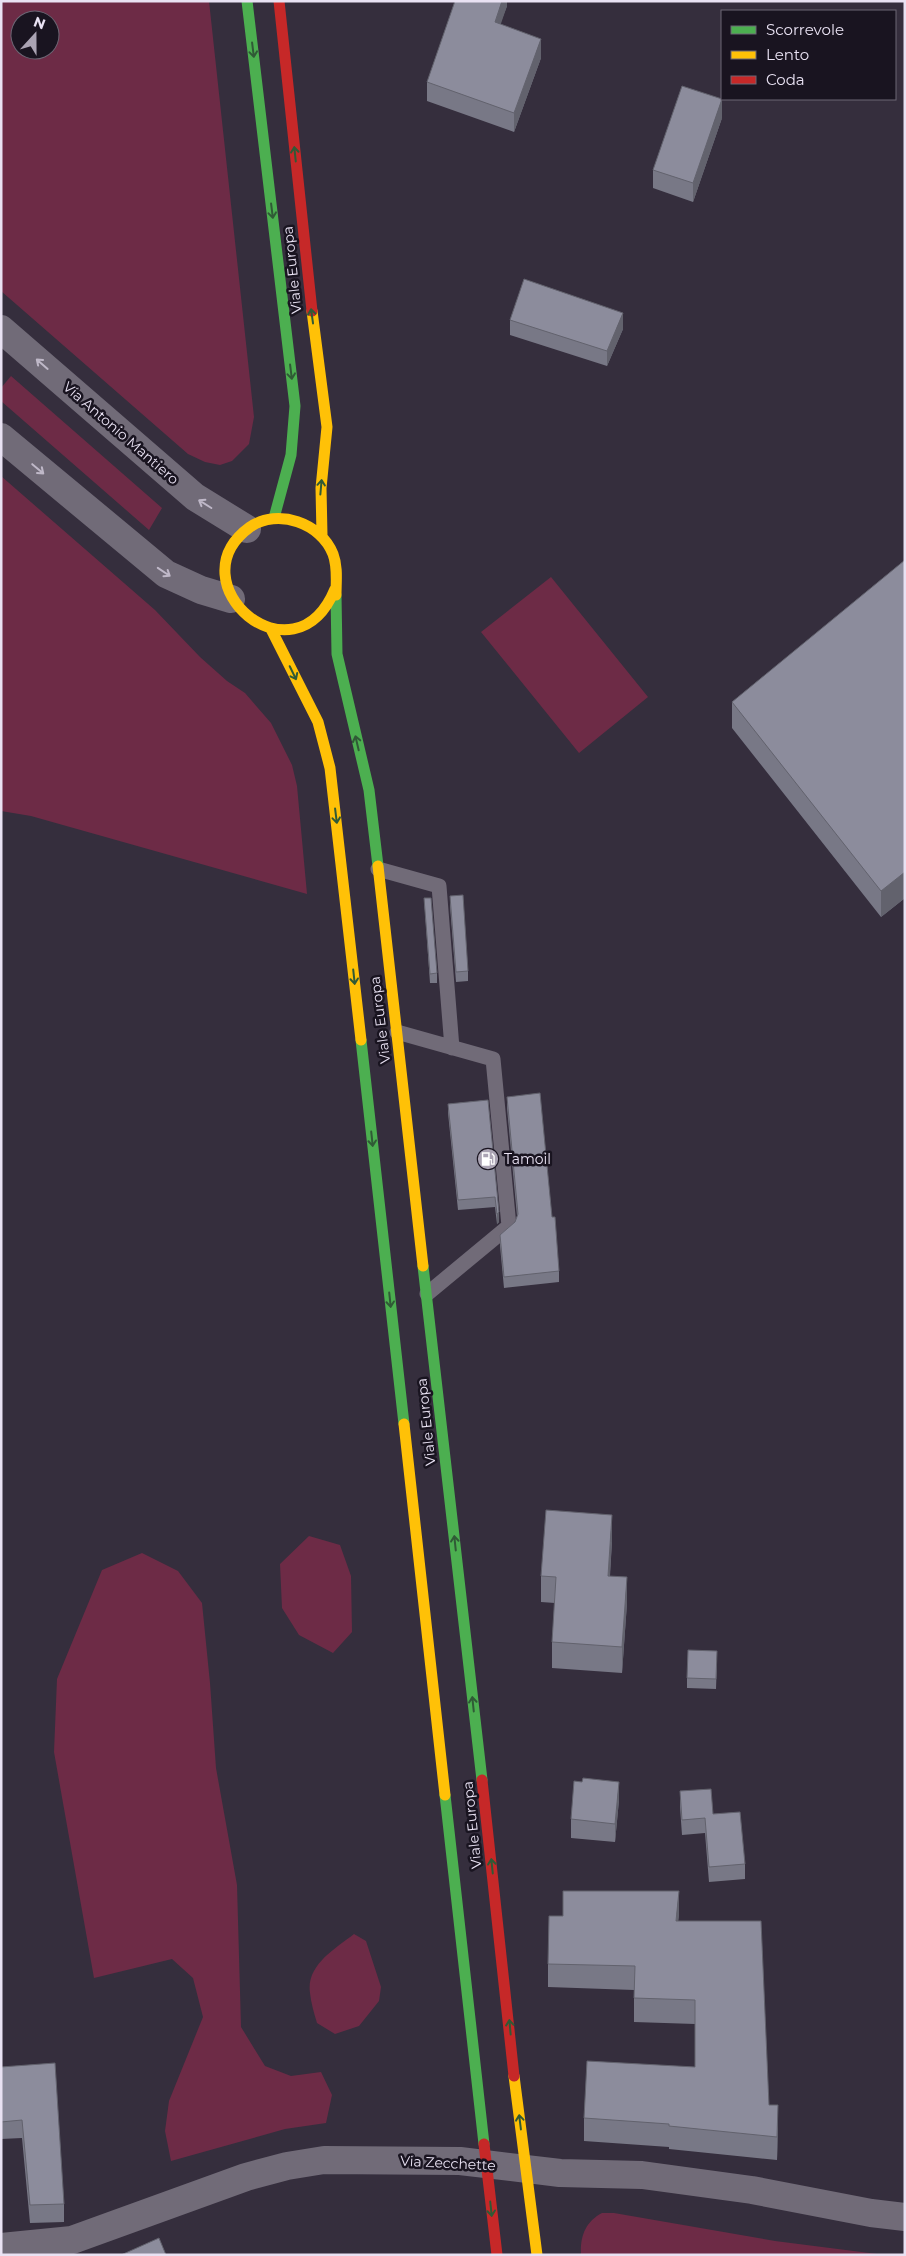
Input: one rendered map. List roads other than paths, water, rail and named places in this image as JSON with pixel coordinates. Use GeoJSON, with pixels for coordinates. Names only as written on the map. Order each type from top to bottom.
{"type":"FeatureCollection","features":[{"type":"Feature","properties":{"kind":"main road","name":"Viale Europa"},"geometry":{"type":"LineString","coordinates":[[247,1],[295,406],[291,455],[274,518]]}},
{"type":"Feature","properties":{"kind":"main road","name":"Viale Europa"},"geometry":{"type":"LineString","coordinates":[[278,1],[326,427],[321,488],[322,536]]}},
{"type":"Feature","properties":{"kind":"main road","name":"Viale Europa"},"geometry":{"type":"LineString","coordinates":[[335,589],[323,610],[304,625],[288,630],[271,629],[254,624],[240,613],[230,599],[225,580],[226,561],[234,543],[247,529],[260,522],[274,518],[292,518],[308,525],[322,536],[332,551],[337,570],[335,589],[337,652],[368,790],[378,869],[537,2255]]}},
{"type":"Feature","properties":{"kind":"main road","name":"Viale Europa"},"geometry":{"type":"LineString","coordinates":[[271,629],[318,722],[330,768],[497,2255]]}},
{"type":"Feature","properties":{"kind":"street","name":"Via Antonio Mantiero"},"geometry":{"type":"LineString","coordinates":[[1,329],[195,497],[247,529]]}},
{"type":"Feature","properties":{"kind":"street"},"geometry":{"type":"LineString","coordinates":[[1,438],[166,574],[201,590],[230,599]]}},
{"type":"Feature","properties":{"kind":"street","name":"Via Zecchette"},"geometry":{"type":"LineString","coordinates":[[1,2247],[37,2251],[246,2177],[287,2166],[324,2160],[360,2159],[486,2163],[560,2173],[642,2176],[752,2190],[871,2213],[905,2216]]}},
{"type":"Feature","properties":{"kind":"lane"},"geometry":{"type":"LineString","coordinates":[[378,869],[439,886],[452,1048]]}},
{"type":"Feature","properties":{"kind":"lane"},"geometry":{"type":"LineString","coordinates":[[397,1032],[494,1059],[509,1226],[427,1294]]}},
{"type":"Feature","properties":{"kind":"place","name":"Tamoil"},"geometry":{"type":"Point","coordinates":[488,1159]}}]}
